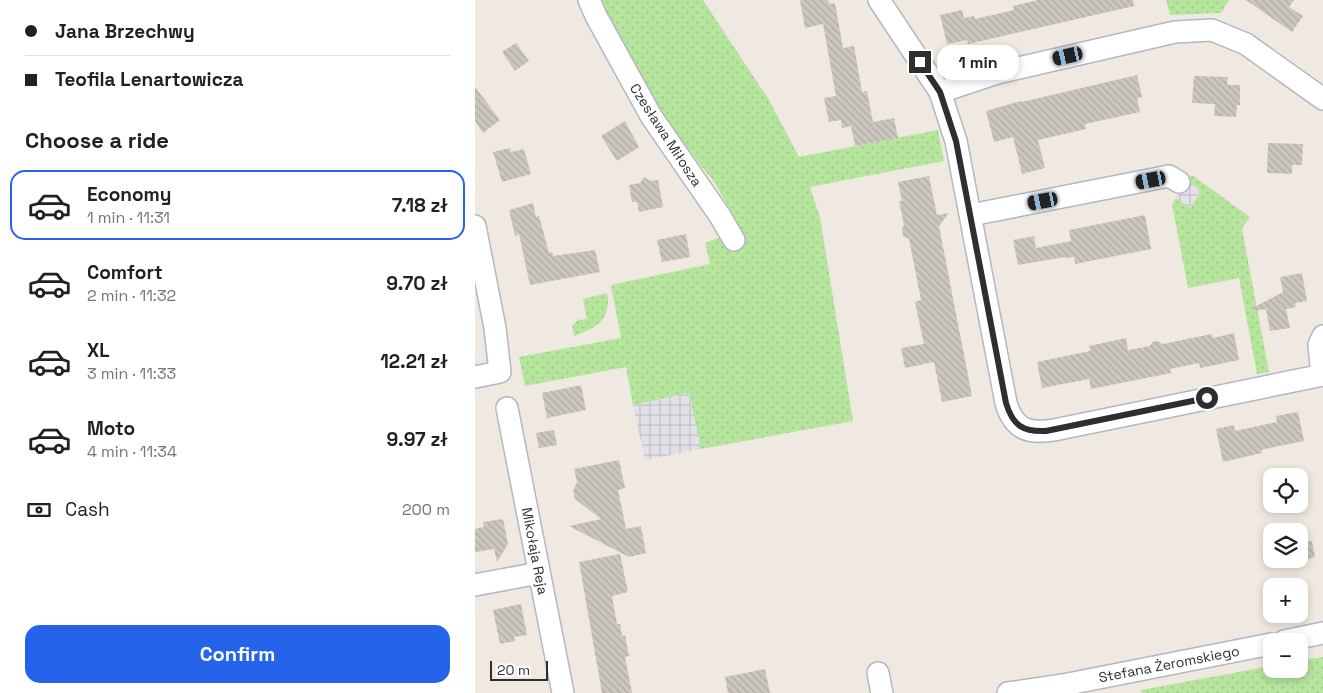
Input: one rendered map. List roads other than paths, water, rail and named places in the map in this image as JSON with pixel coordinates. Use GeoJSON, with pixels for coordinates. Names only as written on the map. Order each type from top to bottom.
{"type":"FeatureCollection","features":[{"type":"Feature","properties":{"kind":"street","name":"Czesława Miłosza"},"geometry":{"type":"LineString","coordinates":[[589,0],[651,116],[720,216],[734,240]]}},
{"type":"Feature","properties":{"kind":"street"},"geometry":{"type":"LineString","coordinates":[[879,0],[940,92],[956,141],[1006,403],[1012,417],[1024,430],[1054,430],[1323,375],[1319,345],[1323,336]]}},
{"type":"Feature","properties":{"kind":"street"},"geometry":{"type":"LineString","coordinates":[[940,92],[997,73],[1175,32],[1212,30],[1246,44],[1323,99]]}},
{"type":"Feature","properties":{"kind":"street"},"geometry":{"type":"LineString","coordinates":[[971,215],[1169,176],[1179,182]]}},
{"type":"Feature","properties":{"kind":"street"},"geometry":{"type":"LineString","coordinates":[[475,226],[495,328],[500,372],[475,377]]}},
{"type":"Feature","properties":{"kind":"street","name":"Mikołaja Reja"},"geometry":{"type":"LineString","coordinates":[[507,408],[563,693]]}},
{"type":"Feature","properties":{"kind":"street"},"geometry":{"type":"LineString","coordinates":[[475,585],[539,573]]}},
{"type":"Feature","properties":{"kind":"street"},"geometry":{"type":"LineString","coordinates":[[1308,636],[1323,633]]}},
{"type":"Feature","properties":{"kind":"street","name":"Stefana Żeromskiego"},"geometry":{"type":"LineString","coordinates":[[1008,693],[1064,689],[1263,646]]}}]}
